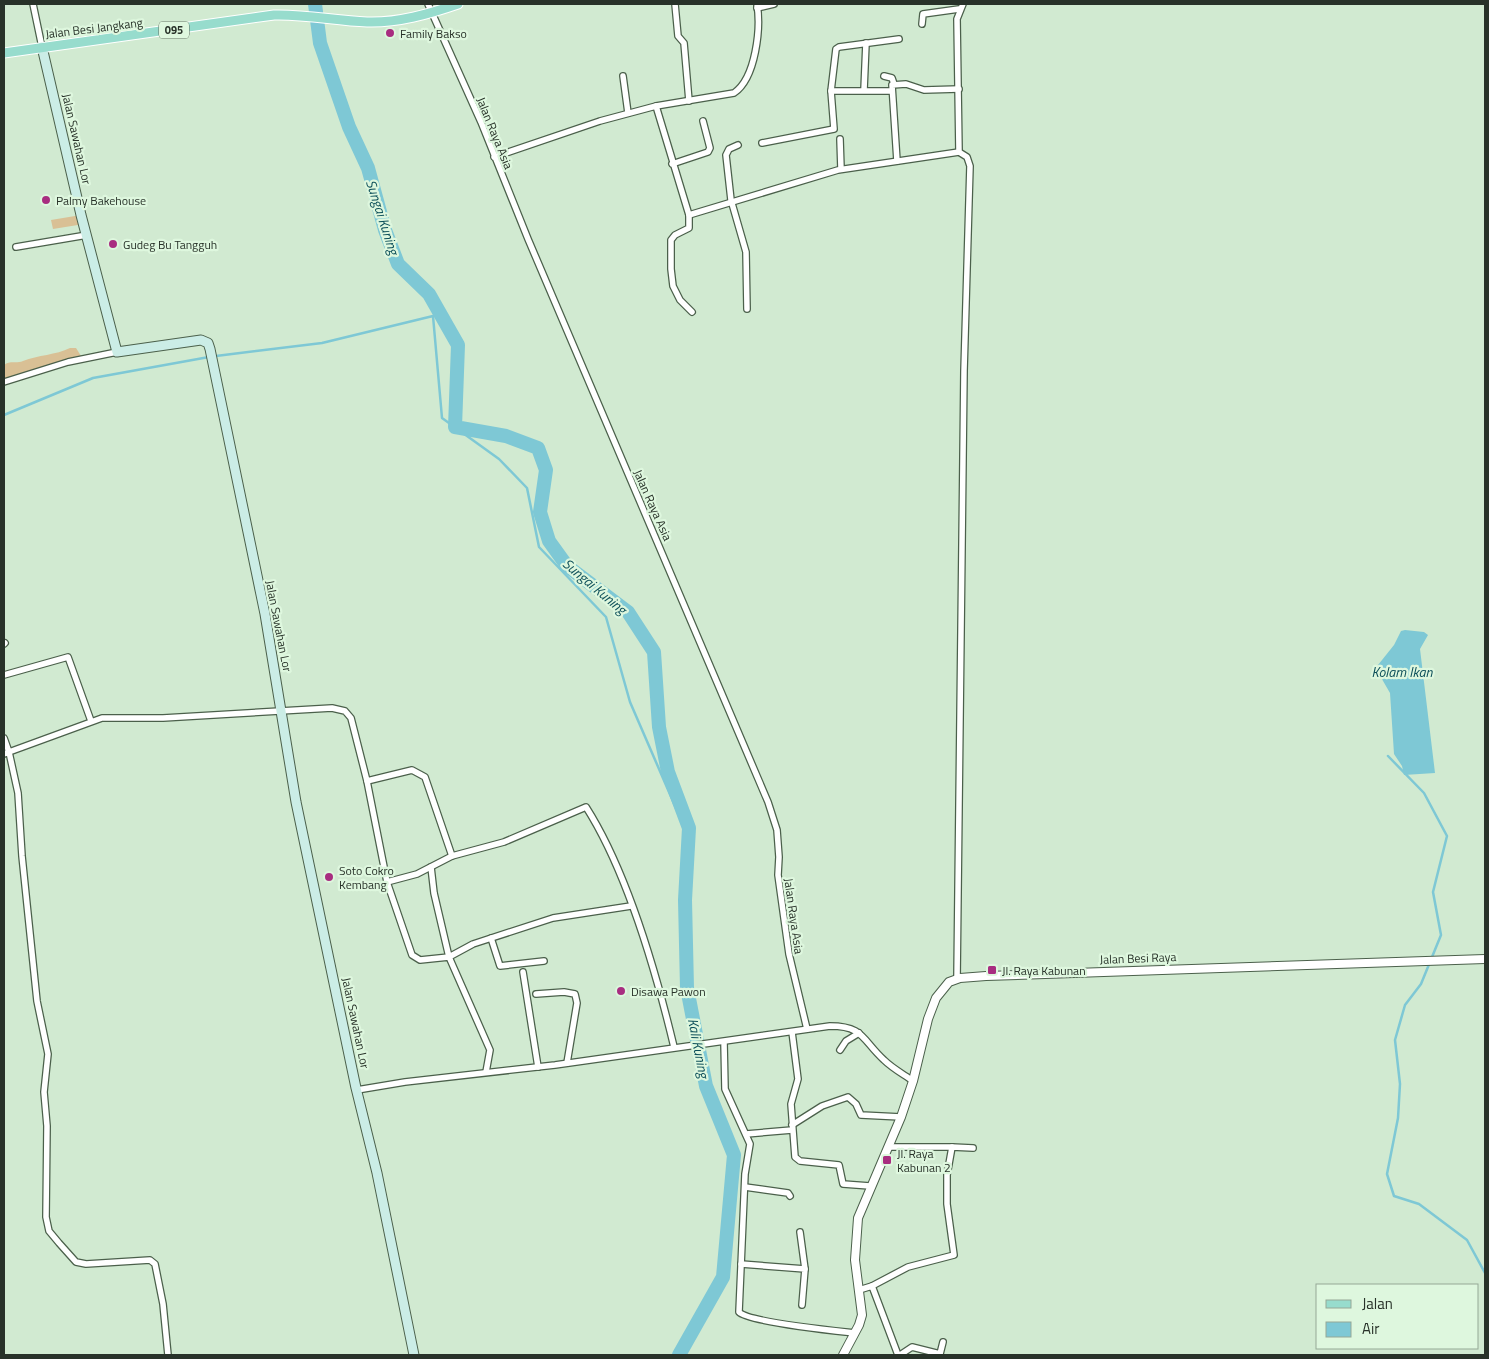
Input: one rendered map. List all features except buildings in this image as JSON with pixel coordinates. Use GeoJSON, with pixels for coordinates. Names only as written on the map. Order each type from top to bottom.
{"type":"FeatureCollection","features":[{"type":"Feature","properties":{"kind":"main road","name":"095"},"geometry":{"type":"LineString","coordinates":[[432,13],[458,4]]}},
{"type":"Feature","properties":{"kind":"main road","name":"Jalan Besi Jangkang"},"geometry":{"type":"LineString","coordinates":[[4,53],[274,15],[368,22],[405,19],[432,13]]}},
{"type":"Feature","properties":{"kind":"main road","name":"Jalan Sawahan Lor"},"geometry":{"type":"LineString","coordinates":[[42,47],[86,235],[117,352],[200,340],[208,343],[265,614],[283,712],[296,802],[357,1090],[379,1182],[414,1355]]}},
{"type":"Feature","properties":{"kind":"street","name":"Jalan Sawahan Lor"},"geometry":{"type":"LineString","coordinates":[[33,4],[42,47]]}},
{"type":"Feature","properties":{"kind":"street","name":"Jalan Raya Asia"},"geometry":{"type":"LineString","coordinates":[[428,4],[768,802],[777,830],[778,875],[789,954],[807,1029]]}},
{"type":"Feature","properties":{"kind":"street"},"geometry":{"type":"LineString","coordinates":[[675,4],[678,36],[684,42],[689,101]]}},
{"type":"Feature","properties":{"kind":"street"},"geometry":{"type":"LineString","coordinates":[[494,157],[628,113],[656,106],[734,93],[744,84],[749,73],[758,37],[757,6],[774,4]]}},
{"type":"Feature","properties":{"kind":"street"},"geometry":{"type":"LineString","coordinates":[[922,24],[923,14],[961,6]]}},
{"type":"Feature","properties":{"kind":"street"},"geometry":{"type":"LineString","coordinates":[[959,152],[957,18],[961,6]]}},
{"type":"Feature","properties":{"kind":"street"},"geometry":{"type":"LineString","coordinates":[[762,143],[834,129],[831,91],[836,49],[839,47],[899,39]]}},
{"type":"Feature","properties":{"kind":"street"},"geometry":{"type":"LineString","coordinates":[[864,90],[866,43]]}},
{"type":"Feature","properties":{"kind":"street"},"geometry":{"type":"LineString","coordinates":[[623,76],[628,113]]}},
{"type":"Feature","properties":{"kind":"street"},"geometry":{"type":"LineString","coordinates":[[884,76],[893,79],[894,84],[892,91],[897,161]]}},
{"type":"Feature","properties":{"kind":"street"},"geometry":{"type":"LineString","coordinates":[[894,84],[924,90],[958,89]]}},
{"type":"Feature","properties":{"kind":"street"},"geometry":{"type":"LineString","coordinates":[[831,91],[892,91]]}},
{"type":"Feature","properties":{"kind":"street"},"geometry":{"type":"LineString","coordinates":[[656,106],[689,215],[689,228],[675,235],[671,240],[670,254],[673,286],[680,300],[692,312]]}},
{"type":"Feature","properties":{"kind":"street"},"geometry":{"type":"LineString","coordinates":[[672,164],[708,152],[710,148],[703,121]]}},
{"type":"Feature","properties":{"kind":"street"},"geometry":{"type":"LineString","coordinates":[[840,140],[841,169]]}},
{"type":"Feature","properties":{"kind":"street"},"geometry":{"type":"LineString","coordinates":[[738,145],[729,149],[726,155],[731,200],[746,252],[747,309]]}},
{"type":"Feature","properties":{"kind":"street"},"geometry":{"type":"LineString","coordinates":[[689,215],[731,200],[841,169],[959,152],[967,157],[970,166],[964,390],[957,979],[948,982],[936,998],[901,1117],[861,1208],[856,1230],[855,1260],[862,1315],[843,1355]]}},
{"type":"Feature","properties":{"kind":"street"},"geometry":{"type":"LineString","coordinates":[[16,248],[86,235]]}},
{"type":"Feature","properties":{"kind":"street"},"geometry":{"type":"LineString","coordinates":[[4,382],[68,362],[117,352]]}},
{"type":"Feature","properties":{"kind":"street"},"geometry":{"type":"LineString","coordinates":[[4,675],[68,657],[91,721]]}},
{"type":"Feature","properties":{"kind":"street"},"geometry":{"type":"LineString","coordinates":[[6,753],[102,718],[283,712],[332,708],[345,711],[351,718],[367,781],[387,882],[412,955],[420,960],[449,957],[473,944],[553,918],[632,906]]}},
{"type":"Feature","properties":{"kind":"street"},"geometry":{"type":"LineString","coordinates":[[4,738],[6,753],[18,793],[22,865],[37,1001],[48,1054],[44,1092],[47,1126],[46,1217],[49,1231],[76,1262],[86,1264],[150,1260],[155,1264],[163,1304],[168,1355]]}},
{"type":"Feature","properties":{"kind":"street"},"geometry":{"type":"LineString","coordinates":[[367,781],[412,770],[425,777],[452,856]]}},
{"type":"Feature","properties":{"kind":"street"},"geometry":{"type":"LineString","coordinates":[[387,882],[431,867],[452,856],[504,842],[586,807],[614,860],[632,906],[660,989],[674,1047]]}},
{"type":"Feature","properties":{"kind":"street"},"geometry":{"type":"LineString","coordinates":[[431,867],[434,894],[449,957],[490,1050],[486,1072]]}},
{"type":"Feature","properties":{"kind":"street"},"geometry":{"type":"LineString","coordinates":[[491,938],[500,966],[544,961]]}},
{"type":"Feature","properties":{"kind":"street","name":"Jalan Besi Raya"},"geometry":{"type":"LineString","coordinates":[[957,979],[1485,959]]}},
{"type":"Feature","properties":{"kind":"street"},"geometry":{"type":"LineString","coordinates":[[523,972],[538,1067]]}},
{"type":"Feature","properties":{"kind":"street"},"geometry":{"type":"LineString","coordinates":[[536,994],[564,992],[574,994],[577,1003],[567,1063]]}},
{"type":"Feature","properties":{"kind":"street"},"geometry":{"type":"LineString","coordinates":[[357,1090],[486,1072],[538,1067],[674,1047],[724,1042],[830,1026],[846,1026],[859,1033],[884,1061],[913,1081]]}},
{"type":"Feature","properties":{"kind":"street"},"geometry":{"type":"LineString","coordinates":[[792,1032],[798,1079],[792,1099],[794,1154],[797,1159],[836,1164],[841,1169],[843,1184],[870,1186]]}},
{"type":"Feature","properties":{"kind":"street"},"geometry":{"type":"LineString","coordinates":[[840,1050],[846,1041],[859,1033]]}},
{"type":"Feature","properties":{"kind":"street"},"geometry":{"type":"LineString","coordinates":[[724,1042],[725,1090],[746,1134],[750,1152],[745,1187],[739,1310],[742,1315],[855,1333]]}},
{"type":"Feature","properties":{"kind":"street"},"geometry":{"type":"LineString","coordinates":[[746,1134],[792,1128],[822,1106],[848,1098],[856,1104],[861,1116],[901,1117]]}},
{"type":"Feature","properties":{"kind":"street"},"geometry":{"type":"LineString","coordinates":[[859,1290],[872,1286],[908,1266],[954,1254],[947,1204],[947,1175],[952,1147]]}},
{"type":"Feature","properties":{"kind":"street"},"geometry":{"type":"LineString","coordinates":[[888,1148],[973,1148]]}},
{"type":"Feature","properties":{"kind":"street"},"geometry":{"type":"LineString","coordinates":[[745,1187],[788,1193],[790,1196]]}},
{"type":"Feature","properties":{"kind":"street"},"geometry":{"type":"LineString","coordinates":[[800,1232],[805,1269],[802,1305]]}},
{"type":"Feature","properties":{"kind":"street"},"geometry":{"type":"LineString","coordinates":[[742,1264],[805,1269]]}},
{"type":"Feature","properties":{"kind":"street"},"geometry":{"type":"LineString","coordinates":[[872,1286],[899,1355],[912,1347],[940,1355],[944,1342]]}},
{"type":"Feature","properties":{"kind":"shaded area"},"geometry":{"type":"Polygon","coordinates":[[[81,215],[84,224],[53,229],[51,220],[81,215]]]}},
{"type":"Feature","properties":{"kind":"shaded area"},"geometry":{"type":"Polygon","coordinates":[[[76,348],[83,359],[4,382],[4,365],[76,348]]]}},
{"type":"Feature","properties":{"kind":"water","name":"Kolam Ikan"},"geometry":{"type":"Polygon","coordinates":[[[1401,631],[1424,632],[1428,635],[1420,649],[1435,773],[1404,775],[1402,766],[1394,754],[1390,693],[1379,674],[1378,665],[1394,645],[1401,631]]]}},
{"type":"Feature","properties":{"kind":"waterway","name":"Sungai Kuning"},"geometry":{"type":"LineString","coordinates":[[315,4],[320,43],[349,127],[368,168],[385,230],[398,264],[429,294],[458,345],[455,427],[506,436],[538,448],[546,470],[540,512],[549,541],[567,566],[628,612],[654,652],[659,727],[668,772],[689,828],[685,900],[687,988],[706,1086],[734,1155],[723,1277],[679,1355]]}},
{"type":"Feature","properties":{"kind":"waterway"},"geometry":{"type":"LineString","coordinates":[[216,356],[322,343],[433,316],[442,418],[499,459],[527,488],[539,547],[606,617],[630,702],[685,829],[685,835]]}},
{"type":"Feature","properties":{"kind":"waterway"},"geometry":{"type":"LineString","coordinates":[[4,415],[93,378],[209,357]]}},
{"type":"Feature","properties":{"kind":"waterway"},"geometry":{"type":"LineString","coordinates":[[1388,756],[1424,793],[1447,836],[1433,892],[1441,935],[1421,984],[1405,1005],[1395,1040],[1400,1084],[1398,1118],[1387,1174],[1394,1196],[1419,1204],[1467,1240],[1485,1273]]}},
{"type":"Feature","properties":{"kind":"place","name":"Family Bakso"},"geometry":{"type":"Point","coordinates":[390,33]}},
{"type":"Feature","properties":{"kind":"place","name":"Palmy Bakehouse"},"geometry":{"type":"Point","coordinates":[46,200]}},
{"type":"Feature","properties":{"kind":"place","name":"Gudeg Bu Tangguh"},"geometry":{"type":"Point","coordinates":[113,244]}},
{"type":"Feature","properties":{"kind":"place","name":"Soto Cokro Kembang"},"geometry":{"type":"Point","coordinates":[329,877]}},
{"type":"Feature","properties":{"kind":"place","name":"Jl. Raya Kabunan"},"geometry":{"type":"Point","coordinates":[992,970]}},
{"type":"Feature","properties":{"kind":"place","name":"Disawa Pawon"},"geometry":{"type":"Point","coordinates":[621,991]}},
{"type":"Feature","properties":{"kind":"place","name":"Jl. Raya Kabunan 2"},"geometry":{"type":"Point","coordinates":[887,1160]}},
{"type":"Feature","properties":{"kind":"water label","name":"Kali Kuning"},"geometry":{"type":"Point","coordinates":[699,1048]}}]}
